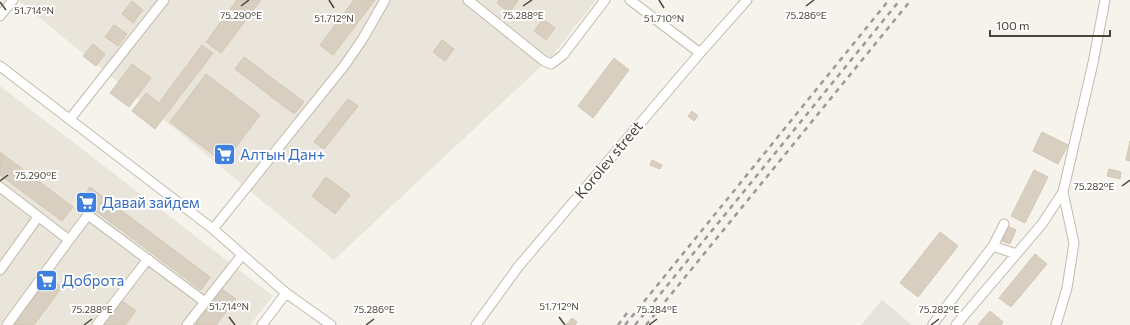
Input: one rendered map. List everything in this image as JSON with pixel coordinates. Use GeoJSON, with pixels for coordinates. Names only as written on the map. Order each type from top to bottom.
{"type":"FeatureCollection","features":[{"type":"Feature","properties":{"kind":"street"},"geometry":{"type":"LineString","coordinates":[[0,16],[13,0]]}},
{"type":"Feature","properties":{"kind":"street"},"geometry":{"type":"LineString","coordinates":[[70,119],[164,0]]}},
{"type":"Feature","properties":{"kind":"street"},"geometry":{"type":"LineString","coordinates":[[213,229],[344,66],[362,40],[385,0]]}},
{"type":"Feature","properties":{"kind":"street"},"geometry":{"type":"LineString","coordinates":[[468,0],[544,61],[551,64],[563,55],[605,0]]}},
{"type":"Feature","properties":{"kind":"street"},"geometry":{"type":"LineString","coordinates":[[630,0],[700,53]]}},
{"type":"Feature","properties":{"kind":"street","name":"Korolev street"},"geometry":{"type":"LineString","coordinates":[[476,325],[518,267],[747,0]]}},
{"type":"Feature","properties":{"kind":"street"},"geometry":{"type":"LineString","coordinates":[[956,325],[1042,224],[1062,192],[1093,63],[1105,0]]}},
{"type":"Feature","properties":{"kind":"street"},"geometry":{"type":"LineString","coordinates":[[0,66],[213,229],[286,293],[330,325]]}},
{"type":"Feature","properties":{"kind":"street"},"geometry":{"type":"LineString","coordinates":[[0,187],[69,240]]}},
{"type":"Feature","properties":{"kind":"street"},"geometry":{"type":"LineString","coordinates":[[1056,325],[1068,288],[1074,243],[1062,192]]}},
{"type":"Feature","properties":{"kind":"street"},"geometry":{"type":"LineString","coordinates":[[7,325],[88,215],[205,302]]}},
{"type":"Feature","properties":{"kind":"street"},"geometry":{"type":"LineString","coordinates":[[0,270],[38,217]]}},
{"type":"Feature","properties":{"kind":"street"},"geometry":{"type":"LineString","coordinates":[[934,325],[933,324],[993,246],[1004,224]]}},
{"type":"Feature","properties":{"kind":"street"},"geometry":{"type":"LineString","coordinates":[[993,246],[1016,254]]}},
{"type":"Feature","properties":{"kind":"street"},"geometry":{"type":"LineString","coordinates":[[188,325],[242,255]]}},
{"type":"Feature","properties":{"kind":"street"},"geometry":{"type":"LineString","coordinates":[[97,325],[148,259]]}},
{"type":"Feature","properties":{"kind":"street"},"geometry":{"type":"LineString","coordinates":[[262,325],[286,293]]}},
{"type":"Feature","properties":{"kind":"shaded area"},"geometry":{"type":"Polygon","coordinates":[[[18,0],[596,0],[552,56],[334,260],[18,0]]]}},
{"type":"Feature","properties":{"kind":"shaded area"},"geometry":{"type":"Polygon","coordinates":[[[0,86],[273,296],[250,325],[0,325],[0,86]]]}},
{"type":"Feature","properties":{"kind":"shaded area"},"geometry":{"type":"Polygon","coordinates":[[[882,300],[912,325],[861,325],[882,300]]]}},
{"type":"Feature","properties":{"kind":"building"},"geometry":{"type":"Polygon","coordinates":[[[237,0],[261,0],[221,53],[206,42],[237,0]]]}},
{"type":"Feature","properties":{"kind":"building"},"geometry":{"type":"Polygon","coordinates":[[[354,0],[375,0],[333,55],[320,45],[354,0]]]}},
{"type":"Feature","properties":{"kind":"building"},"geometry":{"type":"Polygon","coordinates":[[[499,0],[518,1],[509,13],[497,3],[499,0]]]}},
{"type":"Feature","properties":{"kind":"building"},"geometry":{"type":"Polygon","coordinates":[[[132,1],[143,10],[133,23],[122,14],[132,1]]]}},
{"type":"Feature","properties":{"kind":"building"},"geometry":{"type":"Polygon","coordinates":[[[543,19],[555,28],[546,40],[534,31],[543,19]]]}},
{"type":"Feature","properties":{"kind":"building"},"geometry":{"type":"Polygon","coordinates":[[[114,25],[127,34],[118,46],[105,37],[114,25]]]}},
{"type":"Feature","properties":{"kind":"building"},"geometry":{"type":"Polygon","coordinates":[[[442,40],[454,49],[445,61],[433,52],[442,40]]]}},
{"type":"Feature","properties":{"kind":"building"},"geometry":{"type":"Polygon","coordinates":[[[93,44],[105,54],[96,66],[83,56],[93,44]]]}},
{"type":"Feature","properties":{"kind":"building"},"geometry":{"type":"Polygon","coordinates":[[[202,45],[213,53],[155,129],[132,111],[146,93],[159,103],[202,45]]]}},
{"type":"Feature","properties":{"kind":"building"},"geometry":{"type":"Polygon","coordinates":[[[244,57],[304,102],[294,114],[235,69],[244,57]]]}},
{"type":"Feature","properties":{"kind":"building"},"geometry":{"type":"Polygon","coordinates":[[[614,58],[629,70],[593,118],[578,106],[614,58]]]}},
{"type":"Feature","properties":{"kind":"building"},"geometry":{"type":"Polygon","coordinates":[[[132,64],[151,78],[129,107],[110,93],[132,64]]]}},
{"type":"Feature","properties":{"kind":"building"},"geometry":{"type":"Polygon","coordinates":[[[206,74],[260,115],[224,163],[170,122],[206,74]]]}},
{"type":"Feature","properties":{"kind":"building"},"geometry":{"type":"Polygon","coordinates":[[[348,99],[358,106],[324,149],[314,142],[348,99]]]}},
{"type":"Feature","properties":{"kind":"building"},"geometry":{"type":"Polygon","coordinates":[[[692,111],[698,116],[694,121],[688,116],[692,111]]]}},
{"type":"Feature","properties":{"kind":"building"},"geometry":{"type":"Polygon","coordinates":[[[1042,132],[1068,145],[1058,164],[1033,151],[1042,132]]]}},
{"type":"Feature","properties":{"kind":"building"},"geometry":{"type":"Polygon","coordinates":[[[1130,141],[1130,161],[1126,160],[1130,141]]]}},
{"type":"Feature","properties":{"kind":"building"},"geometry":{"type":"Polygon","coordinates":[[[0,152],[73,207],[62,221],[0,175],[0,152]]]}},
{"type":"Feature","properties":{"kind":"building"},"geometry":{"type":"Polygon","coordinates":[[[652,160],[662,165],[660,169],[650,165],[652,160]]]}},
{"type":"Feature","properties":{"kind":"building"},"geometry":{"type":"Polygon","coordinates":[[[1109,169],[1121,172],[1120,179],[1107,176],[1109,169]]]}},
{"type":"Feature","properties":{"kind":"building"},"geometry":{"type":"Polygon","coordinates":[[[1034,170],[1048,177],[1025,223],[1011,216],[1034,170]]]}},
{"type":"Feature","properties":{"kind":"building"},"geometry":{"type":"Polygon","coordinates":[[[326,177],[350,195],[335,214],[312,196],[326,177]]]}},
{"type":"Feature","properties":{"kind":"building"},"geometry":{"type":"Polygon","coordinates":[[[90,187],[210,277],[201,290],[81,200],[90,187]]]}},
{"type":"Feature","properties":{"kind":"building"},"geometry":{"type":"Polygon","coordinates":[[[1008,226],[1016,230],[1010,244],[1002,241],[1008,226]]]}},
{"type":"Feature","properties":{"kind":"building"},"geometry":{"type":"Polygon","coordinates":[[[940,232],[958,246],[918,297],[900,283],[940,232]]]}},
{"type":"Feature","properties":{"kind":"building"},"geometry":{"type":"Polygon","coordinates":[[[1035,254],[1047,264],[1011,307],[999,298],[1035,254]]]}},
{"type":"Feature","properties":{"kind":"building"},"geometry":{"type":"Polygon","coordinates":[[[48,277],[62,287],[34,325],[12,325],[48,277]]]}},
{"type":"Feature","properties":{"kind":"building"},"geometry":{"type":"Polygon","coordinates":[[[222,289],[236,299],[216,325],[195,325],[222,289]]]}},
{"type":"Feature","properties":{"kind":"building"},"geometry":{"type":"Polygon","coordinates":[[[121,300],[136,311],[125,325],[102,325],[121,300]]]}},
{"type":"Feature","properties":{"kind":"building"},"geometry":{"type":"Polygon","coordinates":[[[990,311],[1003,322],[1001,325],[978,325],[990,311]]]}},
{"type":"Feature","properties":{"kind":"building"},"geometry":{"type":"Polygon","coordinates":[[[572,318],[577,322],[575,325],[566,325],[572,318]]]}},
{"type":"Feature","properties":{"kind":"railway"},"geometry":{"type":"LineString","coordinates":[[625,325],[889,0]]}},
{"type":"Feature","properties":{"kind":"railway"},"geometry":{"type":"LineString","coordinates":[[635,325],[900,0]]}},
{"type":"Feature","properties":{"kind":"railway"},"geometry":{"type":"LineString","coordinates":[[646,325],[911,0]]}},
{"type":"Feature","properties":{"kind":"railway"},"geometry":{"type":"LineString","coordinates":[[618,325],[627,313]]}},
{"type":"Feature","properties":{"kind":"place","name":"Алтын Дан+"},"geometry":{"type":"Point","coordinates":[224,155]}},
{"type":"Feature","properties":{"kind":"place","name":"Давай зайдем"},"geometry":{"type":"Point","coordinates":[87,203]}},
{"type":"Feature","properties":{"kind":"place","name":"Доброта"},"geometry":{"type":"Point","coordinates":[46,281]}}]}
